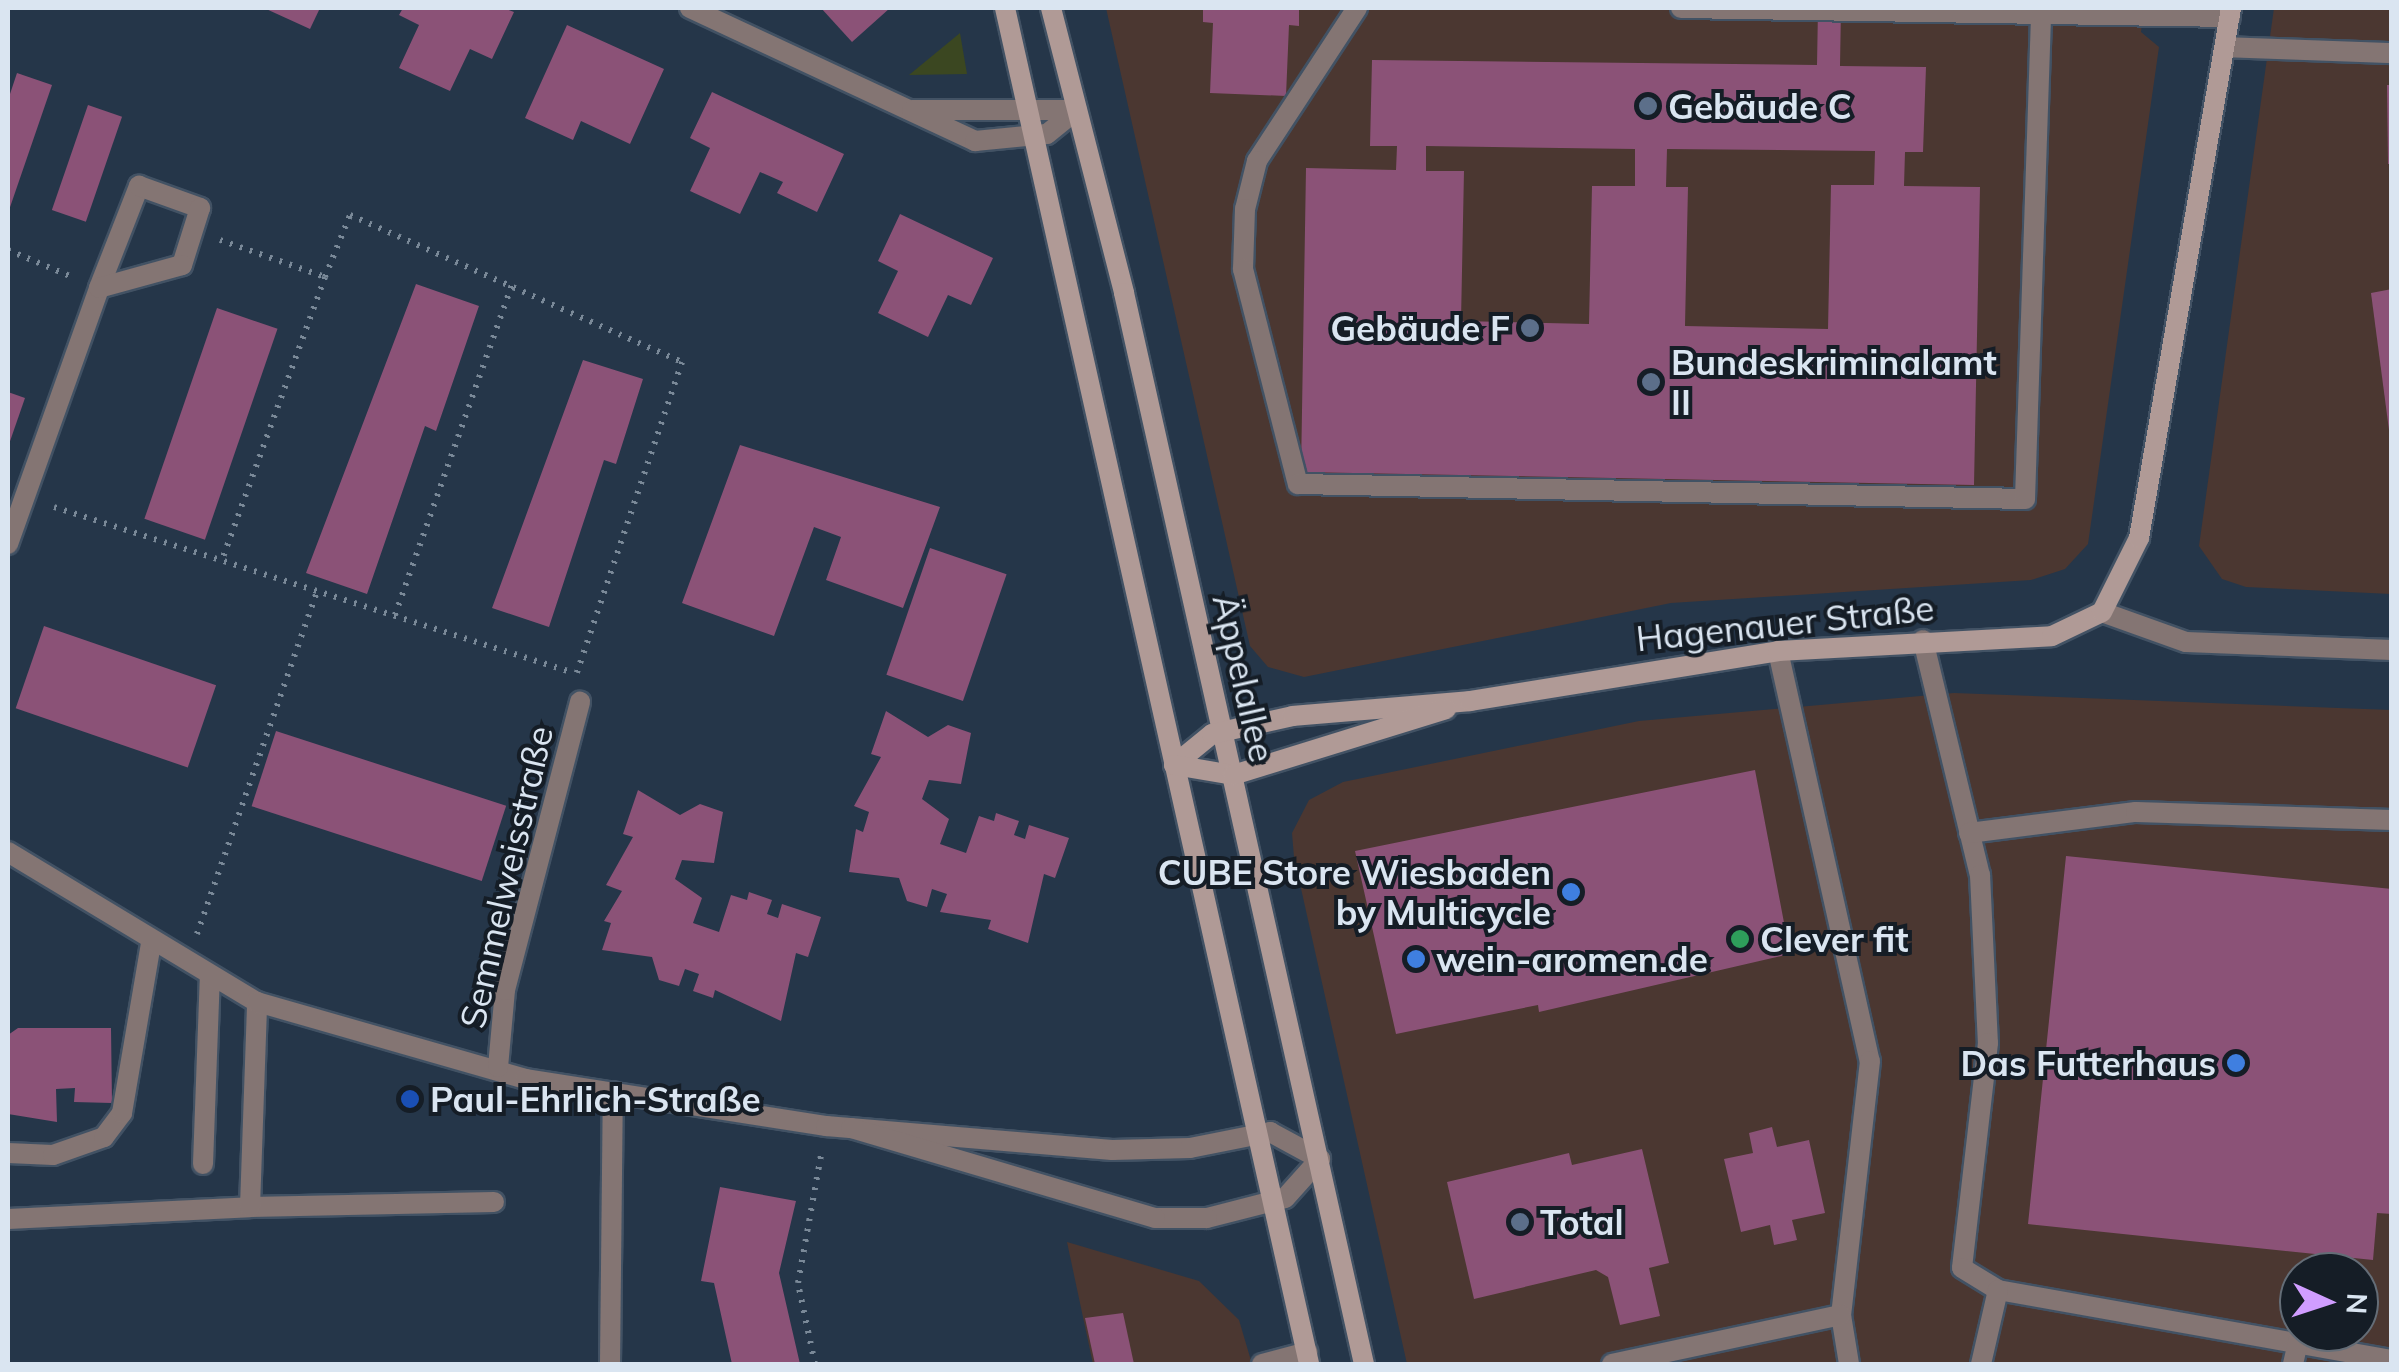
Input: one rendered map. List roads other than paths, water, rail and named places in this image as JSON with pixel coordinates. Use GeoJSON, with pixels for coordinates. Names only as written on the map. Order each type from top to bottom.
{"type":"FeatureCollection","features":[{"type":"Feature","properties":{"kind":"main road"},"geometry":{"type":"LineString","coordinates":[[1005,8],[1308,1358]]}},
{"type":"Feature","properties":{"kind":"main road","name":"Äppelallee"},"geometry":{"type":"LineString","coordinates":[[1052,8],[1223,730],[1364,1364]]}},
{"type":"Feature","properties":{"kind":"main road"},"geometry":{"type":"LineString","coordinates":[[2102,612],[2139,538],[2230,12]]}},
{"type":"Feature","properties":{"kind":"main road","name":"Hagenauer Straße"},"geometry":{"type":"LineString","coordinates":[[1174,765],[1223,730],[1470,700],[1778,652],[1923,640],[2052,636],[2102,612]]}},
{"type":"Feature","properties":{"kind":"main road","name":"Hagenauer Straße"},"geometry":{"type":"LineString","coordinates":[[1174,765],[1233,774],[1470,700]]}},
{"type":"Feature","properties":{"kind":"street"},"geometry":{"type":"LineString","coordinates":[[690,8],[975,141],[1035,137],[1077,110]]}},
{"type":"Feature","properties":{"kind":"street"},"geometry":{"type":"LineString","coordinates":[[1357,8],[1257,161],[1245,209],[1243,269],[1298,484],[2025,499],[2041,12]]}},
{"type":"Feature","properties":{"kind":"street"},"geometry":{"type":"LineString","coordinates":[[1680,8],[2230,12]]}},
{"type":"Feature","properties":{"kind":"street"},"geometry":{"type":"LineString","coordinates":[[2225,47],[2392,53]]}},
{"type":"Feature","properties":{"kind":"street"},"geometry":{"type":"LineString","coordinates":[[912,110],[1027,106],[1077,110]]}},
{"type":"Feature","properties":{"kind":"street"},"geometry":{"type":"LineString","coordinates":[[8,544],[99,288],[138,186],[200,208],[182,265],[99,288]]}},
{"type":"Feature","properties":{"kind":"street"},"geometry":{"type":"LineString","coordinates":[[2102,612],[2186,642],[2392,650]]}},
{"type":"Feature","properties":{"kind":"street"},"geometry":{"type":"LineString","coordinates":[[1923,640],[1970,834],[1988,1043],[1962,1268],[1998,1290],[2279,1336]]}},
{"type":"Feature","properties":{"kind":"street"},"geometry":{"type":"LineString","coordinates":[[1778,652],[1870,1060],[1841,1315],[1850,1364]]}},
{"type":"Feature","properties":{"kind":"street","name":"Semmelweisstraße"},"geometry":{"type":"LineString","coordinates":[[498,1067],[505,990],[580,702]]}},
{"type":"Feature","properties":{"kind":"street"},"geometry":{"type":"LineString","coordinates":[[1970,834],[2136,812],[2392,820]]}},
{"type":"Feature","properties":{"kind":"street"},"geometry":{"type":"LineString","coordinates":[[8,852],[151,944],[257,1002],[498,1067],[586,1079],[614,1092],[826,1126],[1140,1151],[1257,1132],[1286,1136],[1320,1159],[1298,1190],[1273,1202],[1155,1218],[851,1128]]}},
{"type":"Feature","properties":{"kind":"street"},"geometry":{"type":"LineString","coordinates":[[8,1153],[53,1155],[104,1137],[122,1112],[151,944]]}},
{"type":"Feature","properties":{"kind":"street"},"geometry":{"type":"LineString","coordinates":[[204,1164],[210,976]]}},
{"type":"Feature","properties":{"kind":"street"},"geometry":{"type":"LineString","coordinates":[[250,1207],[257,1002]]}},
{"type":"Feature","properties":{"kind":"street"},"geometry":{"type":"LineString","coordinates":[[610,1364],[614,1092]]}},
{"type":"Feature","properties":{"kind":"street"},"geometry":{"type":"LineString","coordinates":[[8,1220],[250,1207],[494,1202]]}},
{"type":"Feature","properties":{"kind":"street"},"geometry":{"type":"LineString","coordinates":[[1982,1364],[1998,1290]]}},
{"type":"Feature","properties":{"kind":"street"},"geometry":{"type":"LineString","coordinates":[[1612,1364],[1841,1315]]}},
{"type":"Feature","properties":{"kind":"street"},"geometry":{"type":"LineString","coordinates":[[2357,1352],[2392,1360]]}},
{"type":"Feature","properties":{"kind":"street"},"geometry":{"type":"LineString","coordinates":[[1262,1364],[1308,1358]]}},
{"type":"Feature","properties":{"kind":"place","name":"Gebäude C"},"geometry":{"type":"Point","coordinates":[1648,106]}},
{"type":"Feature","properties":{"kind":"place","name":"Gebäude F"},"geometry":{"type":"Point","coordinates":[1530,328]}},
{"type":"Feature","properties":{"kind":"place","name":"Bundeskriminalamt II"},"geometry":{"type":"Point","coordinates":[1651,382]}},
{"type":"Feature","properties":{"kind":"place","name":"CUBE Store Wiesbaden by Multicycle"},"geometry":{"type":"Point","coordinates":[1571,892]}},
{"type":"Feature","properties":{"kind":"place","name":"Clever fit"},"geometry":{"type":"Point","coordinates":[1740,939]}},
{"type":"Feature","properties":{"kind":"place","name":"wein-aromen.de"},"geometry":{"type":"Point","coordinates":[1416,959]}},
{"type":"Feature","properties":{"kind":"place","name":"Das Futterhaus"},"geometry":{"type":"Point","coordinates":[2236,1063]}},
{"type":"Feature","properties":{"kind":"place","name":"Paul-Ehrlich-Straße"},"geometry":{"type":"Point","coordinates":[410,1099]}},
{"type":"Feature","properties":{"kind":"place","name":"Total"},"geometry":{"type":"Point","coordinates":[1520,1222]}}]}
